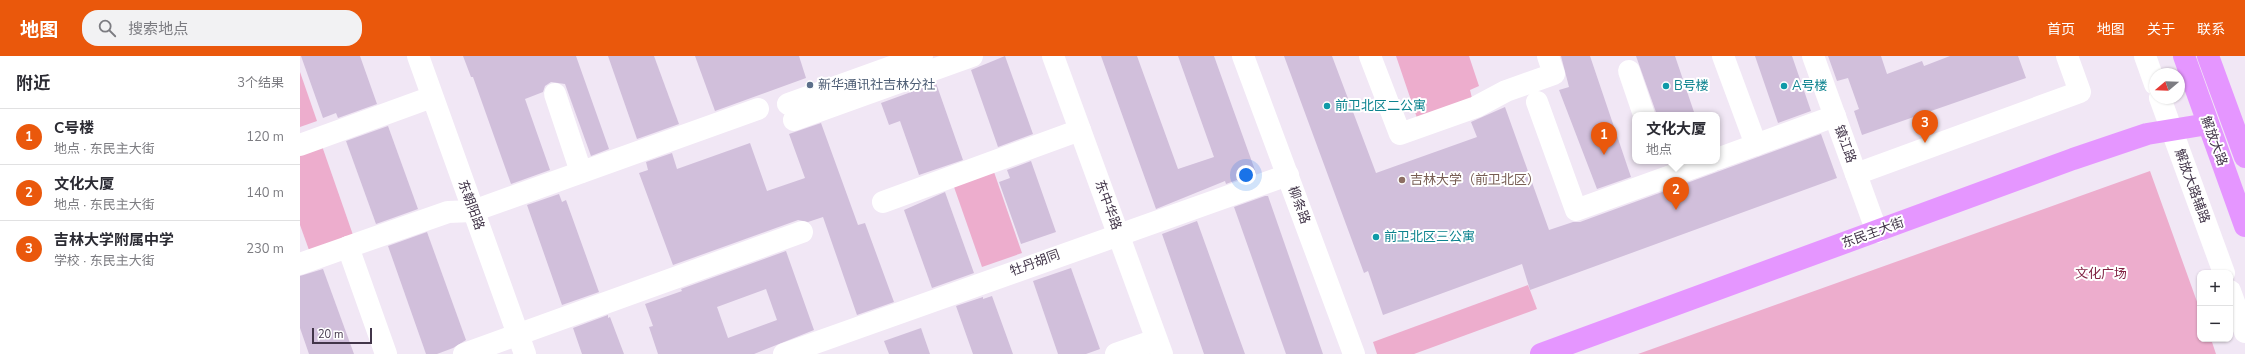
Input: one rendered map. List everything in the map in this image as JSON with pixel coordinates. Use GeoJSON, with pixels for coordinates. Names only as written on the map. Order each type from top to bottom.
{"type":"FeatureCollection","features":[{"type":"Feature","properties":{"kind":"main road","name":"解放大路"},"geometry":{"type":"LineString","coordinates":[[2184,56],[2245,226]]}},
{"type":"Feature","properties":{"kind":"main road","name":"解放大路"},"geometry":{"type":"LineString","coordinates":[[2208,56],[2238,120],[2245,157]]}},
{"type":"Feature","properties":{"kind":"main road","name":"东民主大街"},"geometry":{"type":"LineString","coordinates":[[1542,354],[2073,159],[2147,134],[2208,124]]}},
{"type":"Feature","properties":{"kind":"street","name":"东朝阳路"},"geometry":{"type":"LineString","coordinates":[[418,56],[522,344]]}},
{"type":"Feature","properties":{"kind":"street"},"geometry":{"type":"LineString","coordinates":[[922,56],[791,112],[972,56]]}},
{"type":"Feature","properties":{"kind":"street","name":"东中华路"},"geometry":{"type":"LineString","coordinates":[[1053,56],[1159,347]]}},
{"type":"Feature","properties":{"kind":"street","name":"柳条路"},"geometry":{"type":"LineString","coordinates":[[1243,56],[1354,354]]}},
{"type":"Feature","properties":{"kind":"street"},"geometry":{"type":"LineString","coordinates":[[1370,56],[1400,134],[1476,107],[1506,91],[1554,74],[1548,56]]}},
{"type":"Feature","properties":{"kind":"street"},"geometry":{"type":"LineString","coordinates":[[1723,56],[1756,145]]}},
{"type":"Feature","properties":{"kind":"street","name":"镇江路"},"geometry":{"type":"LineString","coordinates":[[1813,56],[1877,232]]}},
{"type":"Feature","properties":{"kind":"street"},"geometry":{"type":"LineString","coordinates":[[1856,174],[2080,92],[2067,56]]}},
{"type":"Feature","properties":{"kind":"street"},"geometry":{"type":"LineString","coordinates":[[2145,56],[2149,68]]}},
{"type":"Feature","properties":{"kind":"street"},"geometry":{"type":"LineString","coordinates":[[1628,71],[1643,112]]}},
{"type":"Feature","properties":{"kind":"street"},"geometry":{"type":"LineString","coordinates":[[555,94],[581,172]]}},
{"type":"Feature","properties":{"kind":"street"},"geometry":{"type":"LineString","coordinates":[[300,145],[432,97]]}},
{"type":"Feature","properties":{"kind":"street"},"geometry":{"type":"LineString","coordinates":[[1537,102],[1576,210],[1664,169],[1694,164]]}},
{"type":"Feature","properties":{"kind":"street","name":"解放大路辅路"},"geometry":{"type":"LineString","coordinates":[[2162,104],[2223,270]]}},
{"type":"Feature","properties":{"kind":"street"},"geometry":{"type":"LineString","coordinates":[[300,264],[448,212],[473,211],[758,109]]}},
{"type":"Feature","properties":{"kind":"street"},"geometry":{"type":"LineString","coordinates":[[1720,158],[1835,116]]}},
{"type":"Feature","properties":{"kind":"street"},"geometry":{"type":"LineString","coordinates":[[2208,124],[2238,120]]}},
{"type":"Feature","properties":{"kind":"street"},"geometry":{"type":"LineString","coordinates":[[882,202],[1080,130]]}},
{"type":"Feature","properties":{"kind":"street","name":"牡丹胡同"},"geometry":{"type":"LineString","coordinates":[[784,354],[1118,234],[1288,175]]}},
{"type":"Feature","properties":{"kind":"street"},"geometry":{"type":"LineString","coordinates":[[464,354],[522,344],[802,232]]}},
{"type":"Feature","properties":{"kind":"street"},"geometry":{"type":"LineString","coordinates":[[348,247],[386,354]]}},
{"type":"Feature","properties":{"kind":"street"},"geometry":{"type":"LineString","coordinates":[[2233,299],[2245,332]]}},
{"type":"Feature","properties":{"kind":"street"},"geometry":{"type":"LineString","coordinates":[[1116,354],[1159,347]]}},
{"type":"Feature","properties":{"kind":"green space"},"geometry":{"type":"Polygon","coordinates":[[[1396,56],[1469,56],[1479,86],[1470,90],[1472,98],[1417,118],[1396,56]]]}},
{"type":"Feature","properties":{"kind":"green space"},"geometry":{"type":"Polygon","coordinates":[[[300,72],[317,121],[300,127],[300,72]]]}},
{"type":"Feature","properties":{"kind":"green space"},"geometry":{"type":"Polygon","coordinates":[[[322,146],[353,235],[309,250],[300,225],[300,154],[322,146]]]}},
{"type":"Feature","properties":{"kind":"green space","name":"文化广场"},"geometry":{"type":"Polygon","coordinates":[[[2150,171],[2197,302],[2197,342],[2212,342],[2216,354],[1638,354],[2150,171]]]}},
{"type":"Feature","properties":{"kind":"green space"},"geometry":{"type":"Polygon","coordinates":[[[994,172],[1022,253],[982,267],[954,187],[994,172]]]}},
{"type":"Feature","properties":{"kind":"green space"},"geometry":{"type":"Polygon","coordinates":[[[1528,285],[1537,309],[1414,354],[1377,354],[1373,342],[1528,285]]]}},
{"type":"Feature","properties":{"kind":"building"},"geometry":{"type":"Polygon","coordinates":[[[301,56],[360,56],[377,104],[338,118],[336,113],[323,118],[301,56]]]}},
{"type":"Feature","properties":{"kind":"building"},"geometry":{"type":"Polygon","coordinates":[[[463,56],[576,56],[609,149],[591,156],[565,84],[551,82],[545,86],[543,92],[525,99],[550,170],[511,184],[473,77],[471,77],[463,56]]]}},
{"type":"Feature","properties":{"kind":"building"},"geometry":{"type":"Polygon","coordinates":[[[608,56],[654,56],[679,124],[637,139],[608,56]]]}},
{"type":"Feature","properties":{"kind":"building"},"geometry":{"type":"Polygon","coordinates":[[[695,56],[799,56],[806,78],[715,111],[695,56]]]}},
{"type":"Feature","properties":{"kind":"building"},"geometry":{"type":"Polygon","coordinates":[[[1005,56],[1033,134],[998,147],[971,70],[1005,56]]]}},
{"type":"Feature","properties":{"kind":"building"},"geometry":{"type":"Polygon","coordinates":[[[1101,56],[1137,56],[1178,169],[1214,157],[1178,56],[1214,56],[1256,173],[1226,184],[1225,181],[1156,209],[1101,56]]]}},
{"type":"Feature","properties":{"kind":"building"},"geometry":{"type":"Polygon","coordinates":[[[1284,56],[1332,56],[1376,173],[1477,137],[1471,122],[1505,107],[1549,230],[1573,222],[1580,222],[1821,134],[1837,178],[1530,290],[1522,264],[1383,315],[1368,271],[1364,273],[1284,56]]]}},
{"type":"Feature","properties":{"kind":"building"},"geometry":{"type":"Polygon","coordinates":[[[1561,56],[1590,56],[1631,177],[1597,189],[1559,90],[1569,87],[1561,56]]]}},
{"type":"Feature","properties":{"kind":"building","name":"B号楼"},"geometry":{"type":"Polygon","coordinates":[[[1636,56],[1675,56],[1694,112],[1656,112],[1636,56]]]}},
{"type":"Feature","properties":{"kind":"building","name":"A号楼"},"geometry":{"type":"Polygon","coordinates":[[[1755,56],[1792,56],[1811,111],[1778,123],[1755,56]]]}},
{"type":"Feature","properties":{"kind":"building"},"geometry":{"type":"Polygon","coordinates":[[[1828,56],[1881,56],[1887,74],[1922,61],[1924,66],[1950,56],[2018,56],[2026,78],[1862,135],[1854,111],[1859,109],[1848,78],[1837,81],[1828,56]]]}},
{"type":"Feature","properties":{"kind":"building"},"geometry":{"type":"Polygon","coordinates":[[[936,83],[963,160],[919,175],[900,121],[889,125],[881,103],[936,83]]]}},
{"type":"Feature","properties":{"kind":"building"},"geometry":{"type":"Polygon","coordinates":[[[821,123],[858,225],[865,223],[894,302],[857,315],[823,217],[808,222],[798,220],[673,265],[639,173],[648,170],[646,162],[672,153],[677,169],[750,143],[767,191],[805,178],[789,134],[821,123]]]}},
{"type":"Feature","properties":{"kind":"building"},"geometry":{"type":"Polygon","coordinates":[[[388,126],[418,209],[376,224],[346,141],[388,126]]]}},
{"type":"Feature","properties":{"kind":"building"},"geometry":{"type":"Polygon","coordinates":[[[1031,161],[1056,232],[1021,244],[999,182],[1010,178],[1007,170],[1031,161]]]}},
{"type":"Feature","properties":{"kind":"building"},"geometry":{"type":"Polygon","coordinates":[[[945,192],[974,273],[932,288],[904,210],[945,192]]]}},
{"type":"Feature","properties":{"kind":"building"},"geometry":{"type":"Polygon","coordinates":[[[559,194],[562,202],[566,200],[599,292],[562,305],[527,205],[559,194]]]}},
{"type":"Feature","properties":{"kind":"building"},"geometry":{"type":"Polygon","coordinates":[[[1268,196],[1323,354],[1286,354],[1234,207],[1268,196]]]}},
{"type":"Feature","properties":{"kind":"building"},"geometry":{"type":"Polygon","coordinates":[[[1197,221],[1245,354],[1204,354],[1162,234],[1197,221]]]}},
{"type":"Feature","properties":{"kind":"building"},"geometry":{"type":"Polygon","coordinates":[[[427,232],[466,340],[453,348],[437,354],[426,354],[388,246],[427,232]]]}},
{"type":"Feature","properties":{"kind":"building"},"geometry":{"type":"Polygon","coordinates":[[[786,251],[814,330],[754,354],[658,354],[649,327],[653,326],[645,304],[682,291],[681,289],[786,251]],[[766,289],[717,307],[728,338],[777,320],[766,289]]]}},
{"type":"Feature","properties":{"kind":"building"},"geometry":{"type":"Polygon","coordinates":[[[1071,268],[1100,349],[1086,354],[1058,354],[1033,281],[1071,268]]]}},
{"type":"Feature","properties":{"kind":"building"},"geometry":{"type":"Polygon","coordinates":[[[323,269],[354,354],[309,354],[300,328],[300,276],[323,269]]]}},
{"type":"Feature","properties":{"kind":"building"},"geometry":{"type":"Polygon","coordinates":[[[992,296],[1013,354],[973,354],[956,306],[983,297],[983,299],[992,296]]]}},
{"type":"Feature","properties":{"kind":"building"},"geometry":{"type":"Polygon","coordinates":[[[608,315],[624,354],[582,354],[573,328],[608,315]]]}},
{"type":"Feature","properties":{"kind":"building"},"geometry":{"type":"Polygon","coordinates":[[[921,328],[930,354],[889,354],[884,341],[921,328]]]}},
{"type":"Feature","properties":{"kind":"place","name":"新华通讯社吉林分社"},"geometry":{"type":"Point","coordinates":[810,85]}},
{"type":"Feature","properties":{"kind":"place","name":"B号楼"},"geometry":{"type":"Point","coordinates":[1666,86]}},
{"type":"Feature","properties":{"kind":"place","name":"A号楼"},"geometry":{"type":"Point","coordinates":[1784,86]}},
{"type":"Feature","properties":{"kind":"place","name":"前卫北区二公寓"},"geometry":{"type":"Point","coordinates":[1327,106]}},
{"type":"Feature","properties":{"kind":"place","name":"吉林大学附属中学"},"geometry":{"type":"Point","coordinates":[1925,143]}},
{"type":"Feature","properties":{"kind":"place","name":"C号楼"},"geometry":{"type":"Point","coordinates":[1604,155]}},
{"type":"Feature","properties":{"kind":"place","name":"吉林大学（前卫北区）"},"geometry":{"type":"Point","coordinates":[1402,180]}},
{"type":"Feature","properties":{"kind":"place","name":"文化大厦"},"geometry":{"type":"Point","coordinates":[1676,210]}},
{"type":"Feature","properties":{"kind":"place","name":"前卫北区三公寓"},"geometry":{"type":"Point","coordinates":[1376,237]}}]}
